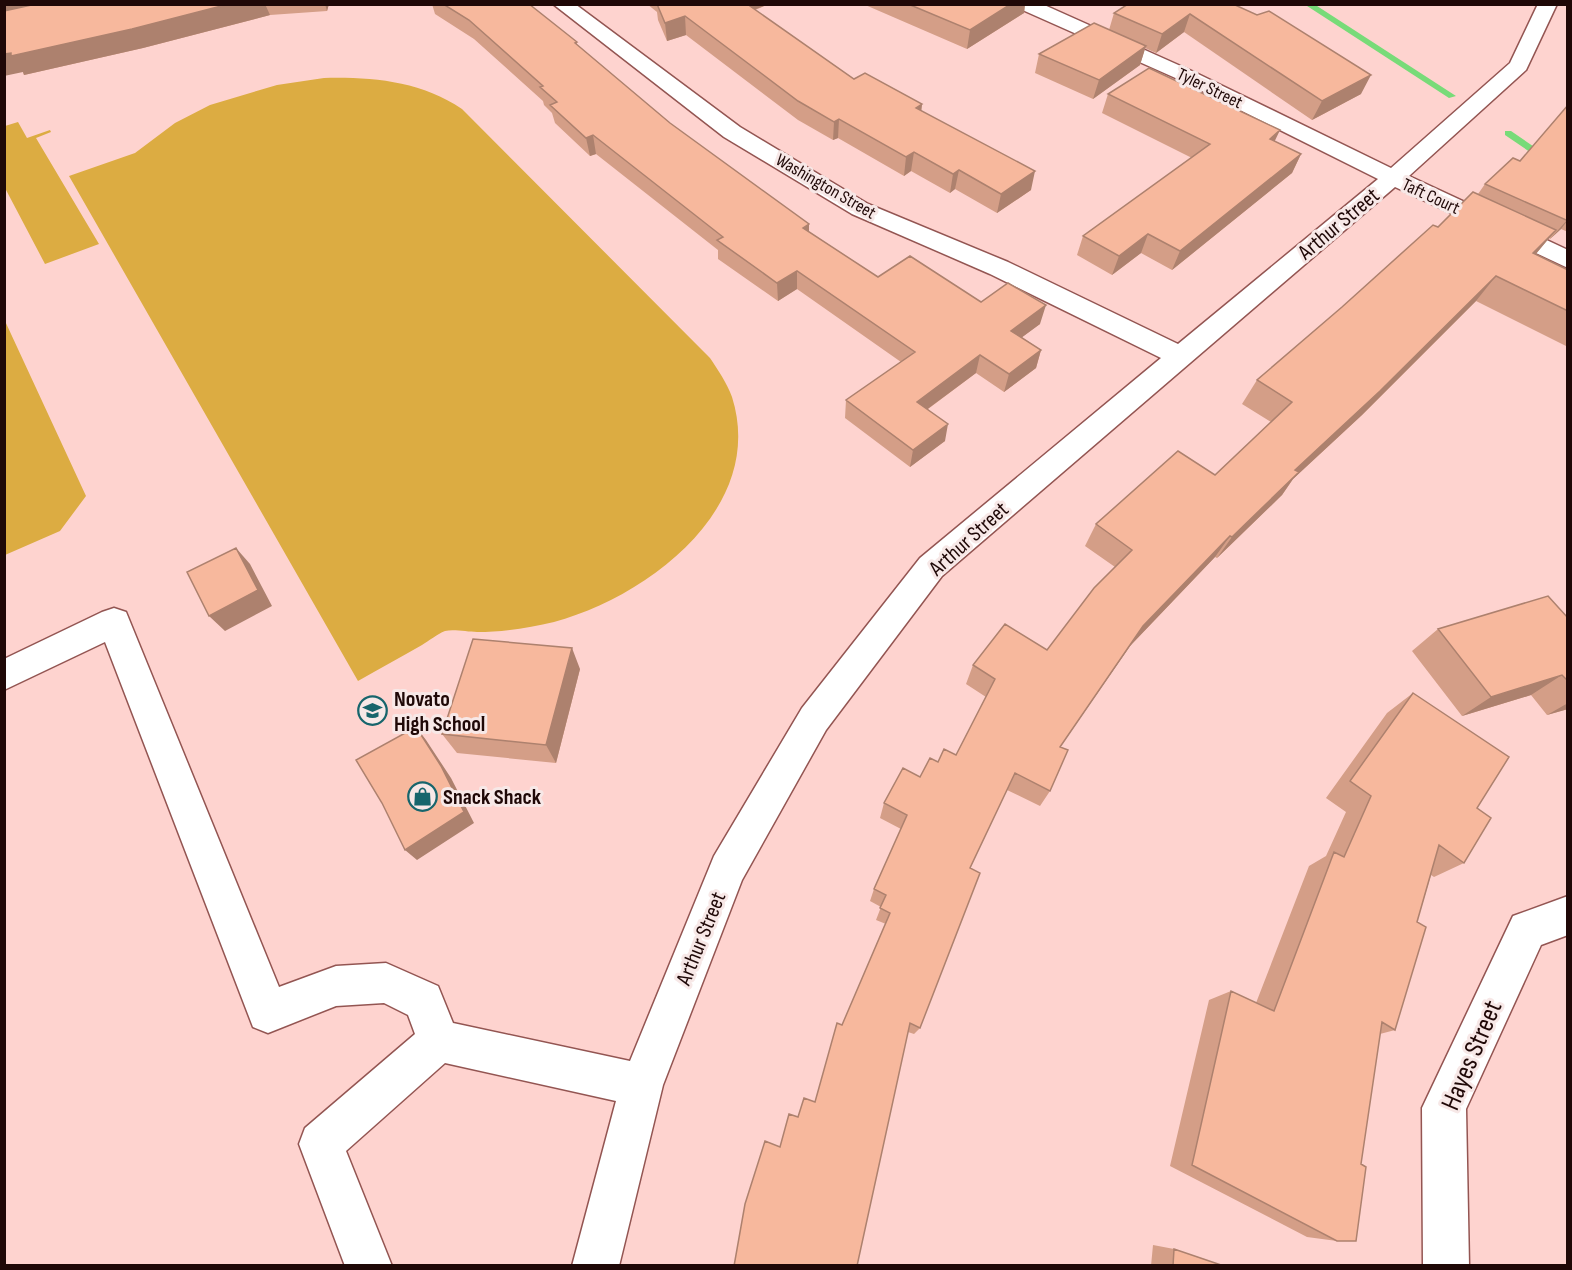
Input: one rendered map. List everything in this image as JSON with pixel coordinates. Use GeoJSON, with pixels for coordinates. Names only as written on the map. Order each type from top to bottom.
{"type":"FeatureCollection","features":[{"type":"Feature","properties":{"kind":"street","name":"Washington Street"},"geometry":{"type":"LineString","coordinates":[[562,4],[732,132],[860,209],[999,268],[1180,356]]}},
{"type":"Feature","properties":{"kind":"street","name":"Tyler Street"},"geometry":{"type":"LineString","coordinates":[[1025,4],[1187,76],[1392,177]]}},
{"type":"Feature","properties":{"kind":"street","name":"Arthur Street"},"geometry":{"type":"LineString","coordinates":[[595,1266],[642,1085],[727,869],[814,719],[931,567],[1392,177],[1519,66],[1548,4]]}},
{"type":"Feature","properties":{"kind":"street","name":"Taft Court"},"geometry":{"type":"LineString","coordinates":[[1392,177],[1568,260]]}},
{"type":"Feature","properties":{"kind":"street"},"geometry":{"type":"LineString","coordinates":[[4,675],[114,622],[268,1012],[336,986],[387,983],[423,1001],[439,1041]]}},
{"type":"Feature","properties":{"kind":"street","name":"Hayes Street"},"geometry":{"type":"LineString","coordinates":[[1446,1266],[1443,1108],[1527,930],[1568,915]]}},
{"type":"Feature","properties":{"kind":"street"},"geometry":{"type":"LineString","coordinates":[[439,1041],[642,1085]]}},
{"type":"Feature","properties":{"kind":"street"},"geometry":{"type":"LineString","coordinates":[[369,1266],[321,1144],[439,1041]]}},
{"type":"Feature","properties":{"kind":"shaded area"},"geometry":{"type":"Polygon","coordinates":[[[324,78],[360,78],[396,83],[430,92],[462,109],[710,358],[732,397],[738,438],[732,475],[716,510],[691,542],[660,569],[626,592],[590,610],[545,624],[496,631],[445,631],[358,681],[69,176],[135,153],[175,123],[210,105],[277,85],[324,78]]]}},
{"type":"Feature","properties":{"kind":"shaded area"},"geometry":{"type":"Polygon","coordinates":[[[18,122],[27,138],[50,130],[51,132],[36,138],[99,244],[45,264],[5,188],[5,126],[18,122]]]}},
{"type":"Feature","properties":{"kind":"shaded area"},"geometry":{"type":"Polygon","coordinates":[[[5,321],[86,496],[60,531],[5,555],[5,321]]]}},
{"type":"Feature","properties":{"kind":"building"},"geometry":{"type":"Polygon","coordinates":[[[36,4],[229,4],[132,29],[11,56],[11,53],[4,54],[4,11],[36,4]]]}},
{"type":"Feature","properties":{"kind":"building"},"geometry":{"type":"Polygon","coordinates":[[[443,4],[529,4],[577,42],[575,43],[670,123],[809,224],[803,228],[878,277],[910,256],[981,302],[1008,283],[1046,305],[1011,331],[1041,350],[1009,374],[980,355],[917,402],[948,424],[913,450],[846,400],[915,352],[797,271],[777,283],[717,240],[723,237],[593,135],[586,138],[550,105],[557,102],[540,87],[543,86],[469,20],[443,4]]]}},
{"type":"Feature","properties":{"kind":"building"},"geometry":{"type":"Polygon","coordinates":[[[657,4],[747,4],[854,79],[865,73],[922,104],[916,108],[1035,171],[1001,194],[959,170],[953,174],[914,152],[906,157],[839,119],[834,122],[798,101],[685,16],[665,23],[657,4]]]}},
{"type":"Feature","properties":{"kind":"building"},"geometry":{"type":"Polygon","coordinates":[[[908,4],[1011,4],[970,30],[908,4]]]}},
{"type":"Feature","properties":{"kind":"building"},"geometry":{"type":"Polygon","coordinates":[[[1128,4],[1233,4],[1257,15],[1269,11],[1371,75],[1322,101],[1190,14],[1162,34],[1114,13],[1128,4]]]}},
{"type":"Feature","properties":{"kind":"building"},"geometry":{"type":"Polygon","coordinates":[[[1094,23],[1146,46],[1099,80],[1039,54],[1094,23]]]}},
{"type":"Feature","properties":{"kind":"building"},"geometry":{"type":"Polygon","coordinates":[[[1149,68],[1280,130],[1270,139],[1301,154],[1180,251],[1148,234],[1119,256],[1083,236],[1210,144],[1108,94],[1149,68]]]}},
{"type":"Feature","properties":{"kind":"building"},"geometry":{"type":"Polygon","coordinates":[[[1568,105],[1568,219],[1566,220],[1485,184],[1513,158],[1520,161],[1568,105]]]}},
{"type":"Feature","properties":{"kind":"building"},"geometry":{"type":"Polygon","coordinates":[[[1473,192],[1556,230],[1533,253],[1568,270],[1568,311],[1496,276],[1380,391],[1295,470],[1299,472],[1232,537],[1230,536],[1143,626],[1060,747],[1068,750],[1050,791],[1015,773],[970,868],[980,873],[920,1028],[910,1023],[857,1266],[734,1266],[745,1204],[765,1141],[780,1147],[789,1114],[798,1117],[804,1098],[815,1102],[837,1023],[842,1025],[890,913],[880,908],[886,895],[874,889],[907,815],[884,803],[903,768],[920,777],[930,758],[938,762],[944,749],[956,755],[995,679],[973,665],[1005,624],[1047,650],[1094,588],[1132,550],[1096,524],[1178,451],[1215,475],[1292,402],[1257,380],[1433,225],[1438,227],[1473,192]]]}},
{"type":"Feature","properties":{"kind":"building"},"geometry":{"type":"Polygon","coordinates":[[[236,548],[258,590],[209,616],[187,572],[236,548]]]}},
{"type":"Feature","properties":{"kind":"building"},"geometry":{"type":"Polygon","coordinates":[[[1548,596],[1568,618],[1568,681],[1562,675],[1491,697],[1438,629],[1548,596]]]}},
{"type":"Feature","properties":{"kind":"building"},"geometry":{"type":"Polygon","coordinates":[[[473,639],[572,648],[546,745],[442,734],[473,639]]]}},
{"type":"Feature","properties":{"kind":"building"},"geometry":{"type":"Polygon","coordinates":[[[1413,693],[1509,757],[1477,808],[1491,818],[1464,863],[1439,845],[1417,922],[1426,927],[1395,1030],[1382,1022],[1361,1164],[1366,1167],[1356,1241],[1337,1241],[1192,1165],[1231,991],[1274,1011],[1334,852],[1344,857],[1371,796],[1350,781],[1413,693]]]}},
{"type":"Feature","properties":{"kind":"building","name":"Snack Shack"},"geometry":{"type":"Polygon","coordinates":[[[416,727],[441,766],[464,812],[405,850],[382,803],[356,760],[416,727]]]}},
{"type":"Feature","properties":{"kind":"building"},"geometry":{"type":"Polygon","coordinates":[[[1174,1249],[1224,1266],[1173,1266],[1174,1249]]]}},
{"type":"Feature","properties":{"kind":"waterway"},"geometry":{"type":"LineString","coordinates":[[1308,4],[1452,96]]}},
{"type":"Feature","properties":{"kind":"waterway"},"geometry":{"type":"LineString","coordinates":[[1508,133],[1546,159],[1568,167]]}},
{"type":"Feature","properties":{"kind":"place","name":"Novato High School"},"geometry":{"type":"Point","coordinates":[373,711]}},
{"type":"Feature","properties":{"kind":"place","name":"Snack Shack"},"geometry":{"type":"Point","coordinates":[422,796]}}]}
